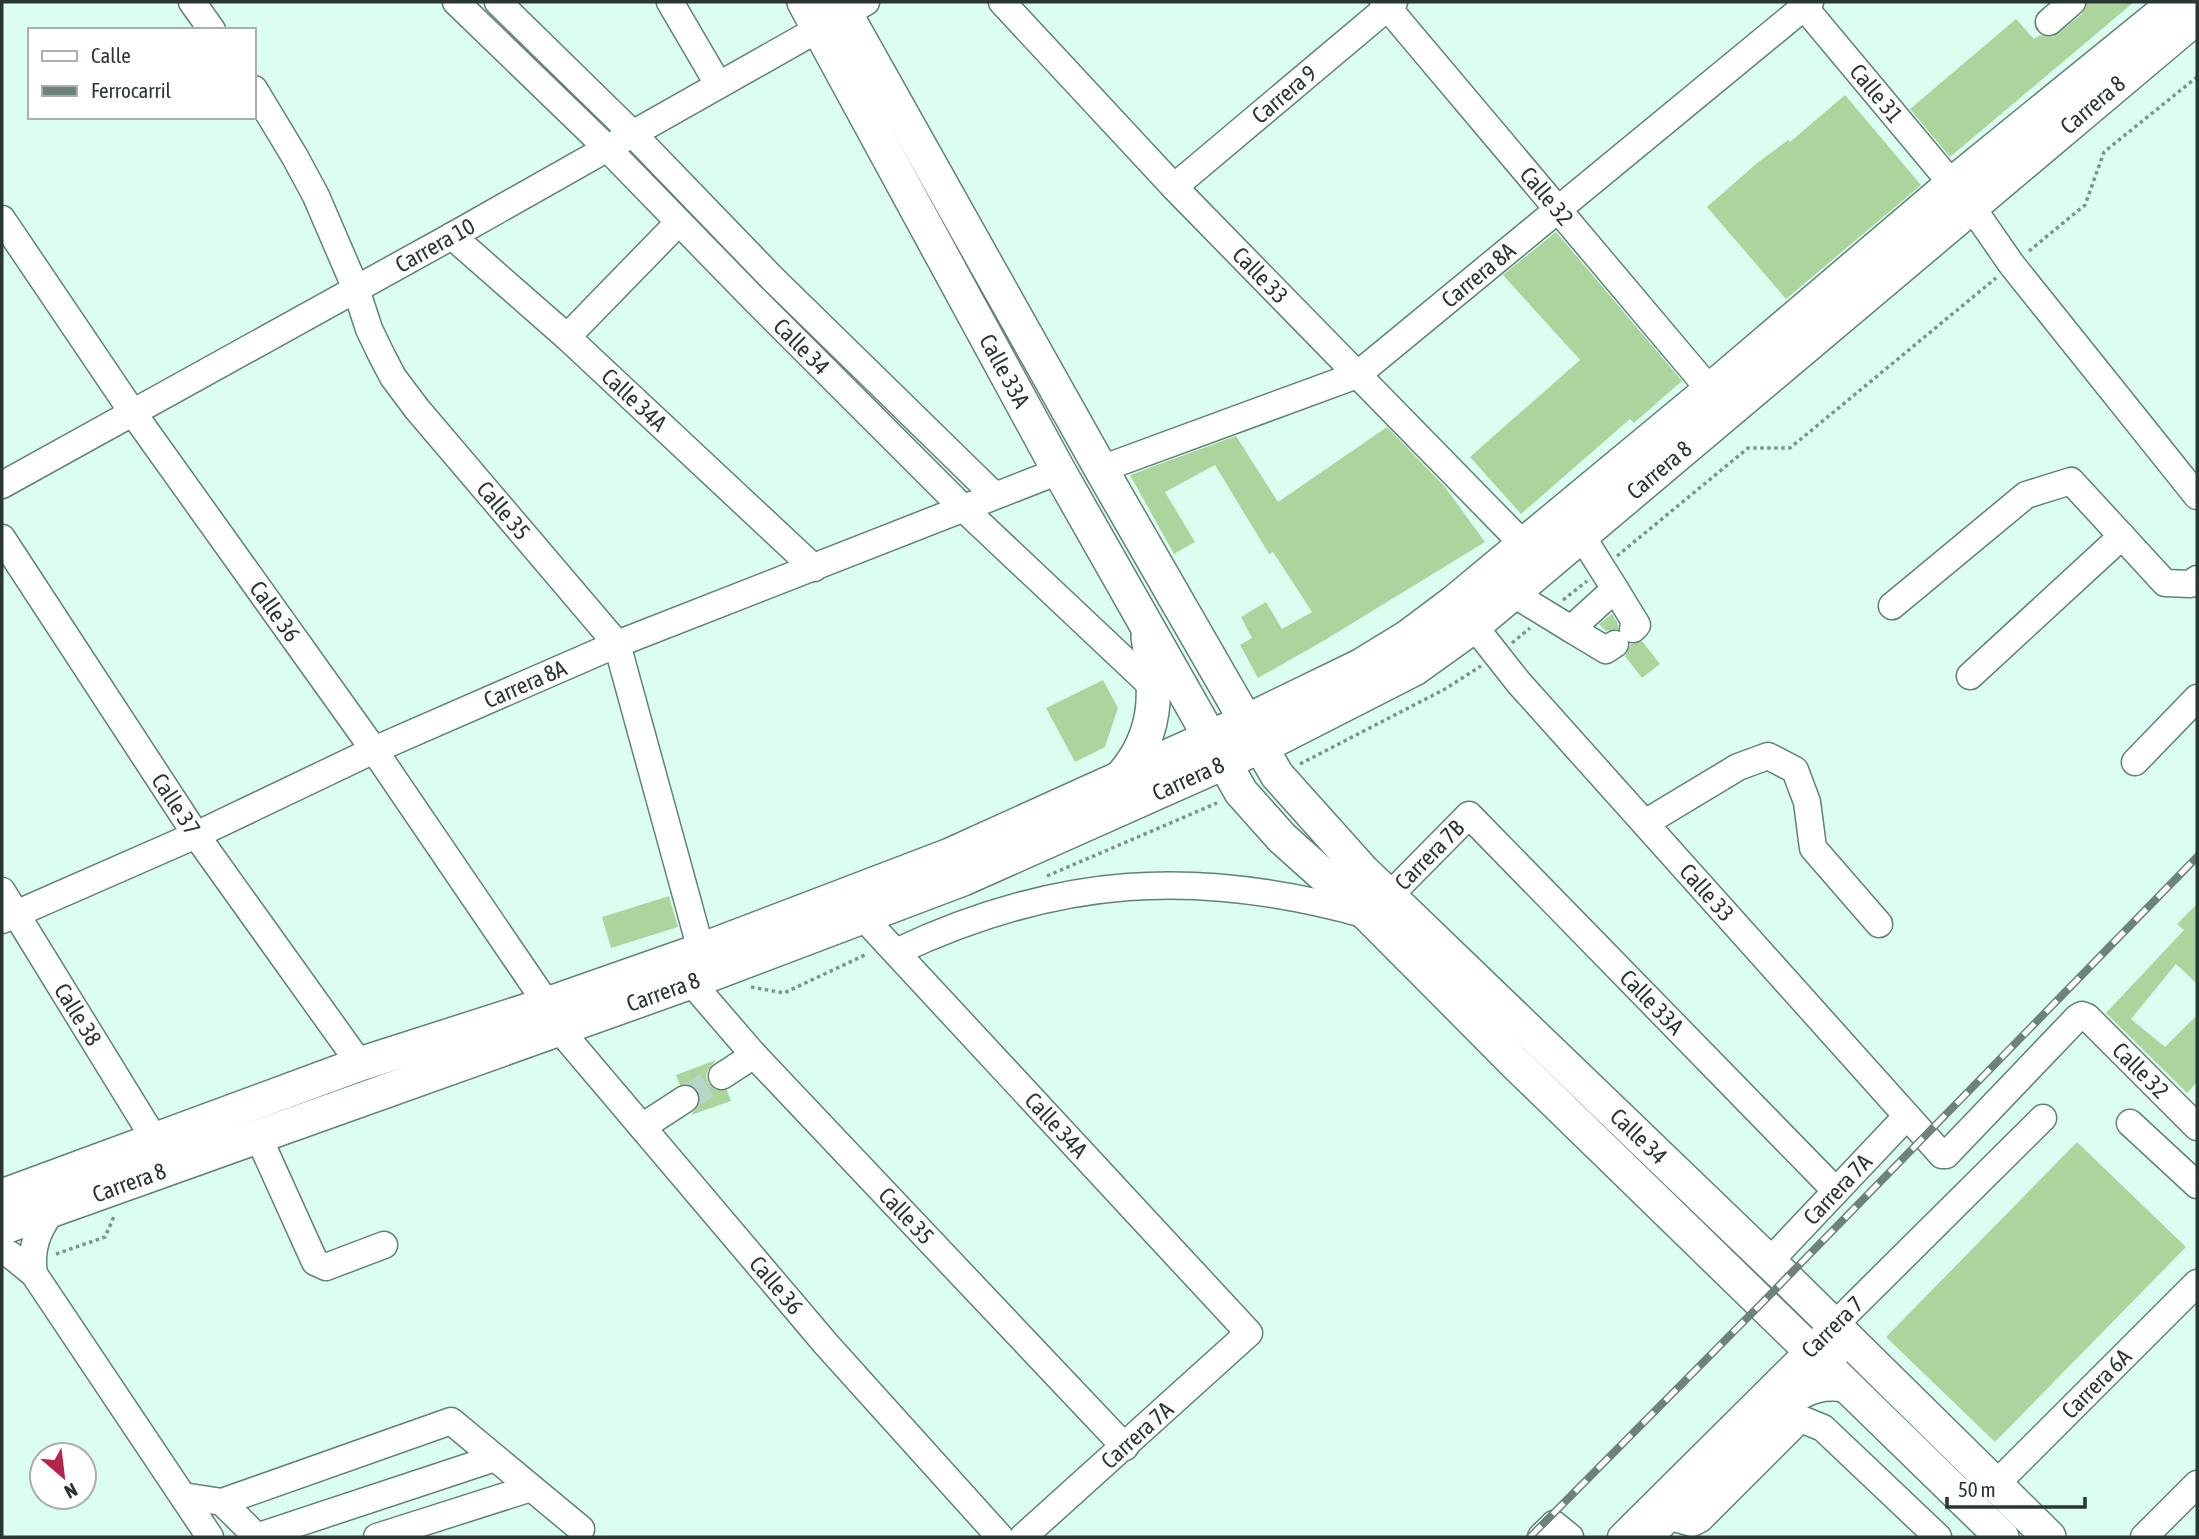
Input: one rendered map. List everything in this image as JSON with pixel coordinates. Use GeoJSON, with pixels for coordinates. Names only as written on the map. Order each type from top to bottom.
{"type":"FeatureCollection","features":[{"type":"Feature","properties":{"kind":"main road","name":"Carrera 8"},"geometry":{"type":"LineString","coordinates":[[2,1228],[258,1136],[553,1016],[701,950],[950,855],[1120,779],[1232,740],[1414,669],[1474,626],[1581,535],[2176,2]]}},
{"type":"Feature","properties":{"kind":"main road","name":"Calle 33A"},"geometry":{"type":"LineString","coordinates":[[835,9],[1101,469],[1232,740]]}},
{"type":"Feature","properties":{"kind":"main road","name":"Calle 33A"},"geometry":{"type":"LineString","coordinates":[[835,9],[1059,471],[1146,624],[1232,740]]}},
{"type":"Feature","properties":{"kind":"main road","name":"Carrera 8"},"geometry":{"type":"LineString","coordinates":[[2,1196],[359,1065],[691,982],[962,879],[1232,740],[1409,636],[1524,545],[1710,390],[1961,195],[2197,17]]}},
{"type":"Feature","properties":{"kind":"main road"},"geometry":{"type":"LineString","coordinates":[[1101,547],[1129,570],[1232,740]]}},
{"type":"Feature","properties":{"kind":"main road"},"geometry":{"type":"LineString","coordinates":[[1120,779],[1135,761],[1152,718],[1153,687],[1146,624]]}},
{"type":"Feature","properties":{"kind":"main road","name":"Calle 34"},"geometry":{"type":"LineString","coordinates":[[1232,740],[1277,775],[1363,871],[1379,905],[1515,1063],[2002,1537]]}},
{"type":"Feature","properties":{"kind":"main road","name":"Calle 34"},"geometry":{"type":"LineString","coordinates":[[1379,905],[1538,1039],[2049,1537]]}},
{"type":"Feature","properties":{"kind":"main road"},"geometry":{"type":"LineString","coordinates":[[1515,1063],[1538,1039]]}},
{"type":"Feature","properties":{"kind":"main road"},"geometry":{"type":"LineString","coordinates":[[1790,1410],[1814,1385],[1828,1383],[1826,1367]]}},
{"type":"Feature","properties":{"kind":"street"},"geometry":{"type":"LineString","coordinates":[[192,2],[211,28]]}},
{"type":"Feature","properties":{"kind":"street","name":"Calle 34"},"geometry":{"type":"LineString","coordinates":[[456,2],[606,147],[678,223],[962,507],[1153,687]]}},
{"type":"Feature","properties":{"kind":"street","name":"Calle 34"},"geometry":{"type":"LineString","coordinates":[[498,2],[632,133],[771,277],[994,495]]}},
{"type":"Feature","properties":{"kind":"street"},"geometry":{"type":"LineString","coordinates":[[670,2],[718,85]]}},
{"type":"Feature","properties":{"kind":"street","name":"Calle 33"},"geometry":{"type":"LineString","coordinates":[[1002,2],[1174,187],[1524,545]]}},
{"type":"Feature","properties":{"kind":"street"},"geometry":{"type":"LineString","coordinates":[[2049,22],[2072,2]]}},
{"type":"Feature","properties":{"kind":"street","name":"Calle 31"},"geometry":{"type":"LineString","coordinates":[[1805,3],[1961,195],[2012,265],[2197,496]]}},
{"type":"Feature","properties":{"kind":"street","name":"Carrera 8A"},"geometry":{"type":"LineString","coordinates":[[1101,469],[1357,375],[1805,3]]}},
{"type":"Feature","properties":{"kind":"street","name":"Carrera 9"},"geometry":{"type":"LineString","coordinates":[[1174,187],[1388,4]]}},
{"type":"Feature","properties":{"kind":"street","name":"Calle 32"},"geometry":{"type":"LineString","coordinates":[[1388,4],[1710,390]]}},
{"type":"Feature","properties":{"kind":"street","name":"Carrera 10"},"geometry":{"type":"LineString","coordinates":[[2,485],[718,85],[835,9]]}},
{"type":"Feature","properties":{"kind":"street","name":"Calle 35"},"geometry":{"type":"LineString","coordinates":[[256,92],[316,196],[356,289],[369,329],[404,393],[617,644],[701,950]]}},
{"type":"Feature","properties":{"kind":"street","name":"Calle 36"},"geometry":{"type":"LineString","coordinates":[[2,219],[133,413],[374,750],[553,1016],[642,1127],[826,1344],[1000,1537]]}},
{"type":"Feature","properties":{"kind":"street"},"geometry":{"type":"LineString","coordinates":[[567,337],[678,223]]}},
{"type":"Feature","properties":{"kind":"street","name":"Calle 34A"},"geometry":{"type":"LineString","coordinates":[[452,236],[567,337],[814,568]]}},
{"type":"Feature","properties":{"kind":"street"},"geometry":{"type":"LineString","coordinates":[[751,296],[771,277]]}},
{"type":"Feature","properties":{"kind":"street","name":"Carrera 8A"},"geometry":{"type":"LineString","coordinates":[[9,916],[196,835],[374,750],[617,644],[1059,471]]}},
{"type":"Feature","properties":{"kind":"street"},"geometry":{"type":"LineString","coordinates":[[1892,606],[2026,495],[2071,481],[2165,583],[2191,584],[2197,579]]}},
{"type":"Feature","properties":{"kind":"street"},"geometry":{"type":"LineString","coordinates":[[1512,593],[1606,650],[1624,637],[1637,625],[1581,535]]}},
{"type":"Feature","properties":{"kind":"street"},"geometry":{"type":"LineString","coordinates":[[1970,676],[2122,537]]}},
{"type":"Feature","properties":{"kind":"street","name":"Calle 37"},"geometry":{"type":"LineString","coordinates":[[2,538],[196,835],[359,1065]]}},
{"type":"Feature","properties":{"kind":"street"},"geometry":{"type":"LineString","coordinates":[[1571,629],[1615,589]]}},
{"type":"Feature","properties":{"kind":"street","name":"Calle 33"},"geometry":{"type":"LineString","coordinates":[[1474,626],[1519,683],[1944,1155]]}},
{"type":"Feature","properties":{"kind":"street"},"geometry":{"type":"LineString","coordinates":[[2135,762],[2197,698]]}},
{"type":"Feature","properties":{"kind":"street"},"geometry":{"type":"LineString","coordinates":[[1644,823],[1738,767],[1768,756],[1795,770],[1807,802],[1813,848],[1879,925]]}},
{"type":"Feature","properties":{"kind":"street","name":"Carrera 7B"},"geometry":{"type":"LineString","coordinates":[[1379,905],[1469,815]]}},
{"type":"Feature","properties":{"kind":"street","name":"Calle 33A"},"geometry":{"type":"LineString","coordinates":[[1469,815],[1836,1191]]}},
{"type":"Feature","properties":{"kind":"street"},"geometry":{"type":"LineString","coordinates":[[896,952],[942,930],[1011,907],[1082,892],[1130,886],[1238,888],[1310,900],[1379,905]]}},
{"type":"Feature","properties":{"kind":"street","name":"Calle 38"},"geometry":{"type":"LineString","coordinates":[[2,891],[9,916],[155,1140]]}},
{"type":"Feature","properties":{"kind":"street","name":"Calle 34A"},"geometry":{"type":"LineString","coordinates":[[863,916],[1249,1333]]}},
{"type":"Feature","properties":{"kind":"street","name":"Calle 35"},"geometry":{"type":"LineString","coordinates":[[691,982],[754,1055],[1125,1447]]}},
{"type":"Feature","properties":{"kind":"street","name":"Calle 32"},"geometry":{"type":"LineString","coordinates":[[1944,1155],[2077,1018],[2082,1016],[2087,1017],[2197,1127]]}},
{"type":"Feature","properties":{"kind":"street"},"geometry":{"type":"LineString","coordinates":[[722,1076],[754,1055]]}},
{"type":"Feature","properties":{"kind":"street"},"geometry":{"type":"LineString","coordinates":[[642,1127],[685,1099]]}},
{"type":"Feature","properties":{"kind":"street","name":"Carrera 7A"},"geometry":{"type":"LineString","coordinates":[[1769,1262],[1907,1116]]}},
{"type":"Feature","properties":{"kind":"street","name":"Carrera 7"},"geometry":{"type":"LineString","coordinates":[[1621,1537],[1826,1367],[1842,1333],[2043,1118]]}},
{"type":"Feature","properties":{"kind":"street"},"geometry":{"type":"LineString","coordinates":[[2130,1124],[2197,1185]]}},
{"type":"Feature","properties":{"kind":"street"},"geometry":{"type":"LineString","coordinates":[[258,1136],[315,1262],[326,1267],[384,1245]]}},
{"type":"Feature","properties":{"kind":"street"},"geometry":{"type":"LineString","coordinates":[[34,1274],[33,1244],[40,1226],[52,1211]]}},
{"type":"Feature","properties":{"kind":"street"},"geometry":{"type":"LineString","coordinates":[[2,1250],[34,1274],[211,1537]]}},
{"type":"Feature","properties":{"kind":"street","name":"Carrera 6A"},"geometry":{"type":"LineString","coordinates":[[1996,1485],[2197,1283]]}},
{"type":"Feature","properties":{"kind":"street","name":"Carrera 7A"},"geometry":{"type":"LineString","coordinates":[[1023,1537],[1249,1333]]}},
{"type":"Feature","properties":{"kind":"street"},"geometry":{"type":"LineString","coordinates":[[1650,1537],[1790,1410],[1823,1427],[1938,1537]]}},
{"type":"Feature","properties":{"kind":"street"},"geometry":{"type":"LineString","coordinates":[[183,1496],[222,1502],[451,1421],[581,1529]]}},
{"type":"Feature","properties":{"kind":"street"},"geometry":{"type":"LineString","coordinates":[[222,1502],[256,1537],[495,1458]]}},
{"type":"Feature","properties":{"kind":"street"},"geometry":{"type":"LineString","coordinates":[[2144,1537],[2197,1483]]}},
{"type":"Feature","properties":{"kind":"street"},"geometry":{"type":"LineString","coordinates":[[377,1537],[531,1488]]}},
{"type":"Feature","properties":{"kind":"street"},"geometry":{"type":"LineString","coordinates":[[1541,1537],[1554,1524],[1570,1537]]}},
{"type":"Feature","properties":{"kind":"path"},"geometry":{"type":"LineString","coordinates":[[1748,447],[1790,448],[2085,205],[2104,152],[2197,77]]}},
{"type":"Feature","properties":{"kind":"building"},"geometry":{"type":"Polygon","coordinates":[[[2087,2],[2134,2],[1950,157],[1910,109],[2016,19],[2034,39],[2040,35],[2053,37],[2082,14],[2087,2]]]}},
{"type":"Feature","properties":{"kind":"building"},"geometry":{"type":"Polygon","coordinates":[[[1845,95],[1921,185],[1786,299],[1707,207],[1756,164],[1788,140],[1790,142],[1845,95]]]}},
{"type":"Feature","properties":{"kind":"building"},"geometry":{"type":"Polygon","coordinates":[[[1556,232],[1682,381],[1634,423],[1630,419],[1521,514],[1470,457],[1580,360],[1503,275],[1556,232]]]}},
{"type":"Feature","properties":{"kind":"building"},"geometry":{"type":"Polygon","coordinates":[[[1387,427],[1445,487],[1485,542],[1258,678],[1240,645],[1252,638],[1241,617],[1266,602],[1282,629],[1312,612],[1273,552],[1269,554],[1215,465],[1165,492],[1195,542],[1174,554],[1130,475],[1236,436],[1278,502],[1387,427]]]}},
{"type":"Feature","properties":{"kind":"building"},"geometry":{"type":"Polygon","coordinates":[[[1612,614],[1618,629],[1606,631],[1599,624],[1612,614]]]}},
{"type":"Feature","properties":{"kind":"building"},"geometry":{"type":"Polygon","coordinates":[[[1642,641],[1660,664],[1642,678],[1625,656],[1631,644],[1642,641]]]}},
{"type":"Feature","properties":{"kind":"building"},"geometry":{"type":"Polygon","coordinates":[[[1103,680],[1118,708],[1105,747],[1075,762],[1046,708],[1103,680]]]}},
{"type":"Feature","properties":{"kind":"building"},"geometry":{"type":"Polygon","coordinates":[[[669,896],[678,927],[611,948],[602,917],[669,896]]]}},
{"type":"Feature","properties":{"kind":"building"},"geometry":{"type":"Polygon","coordinates":[[[2197,904],[2197,984],[2176,964],[2131,1019],[2165,1047],[2197,1015],[2197,1082],[2187,1093],[2106,1013],[2184,930],[2177,924],[2197,904]]]}},
{"type":"Feature","properties":{"kind":"building"},"geometry":{"type":"Polygon","coordinates":[[[716,1060],[706,1076],[709,1084],[716,1090],[727,1090],[731,1101],[691,1115],[701,1099],[698,1091],[691,1085],[680,1085],[676,1075],[716,1060]]]}},
{"type":"Feature","properties":{"kind":"building"},"geometry":{"type":"Polygon","coordinates":[[[2077,1142],[2186,1247],[1995,1442],[1886,1337],[2077,1142]]]}},
{"type":"Feature","properties":{"kind":"tunnel"},"geometry":{"type":"LineString","coordinates":[[685,1099],[722,1076]]}},
{"type":"Feature","properties":{"kind":"railway"},"geometry":{"type":"LineString","coordinates":[[1530,1537],[2197,857]]}}]}
